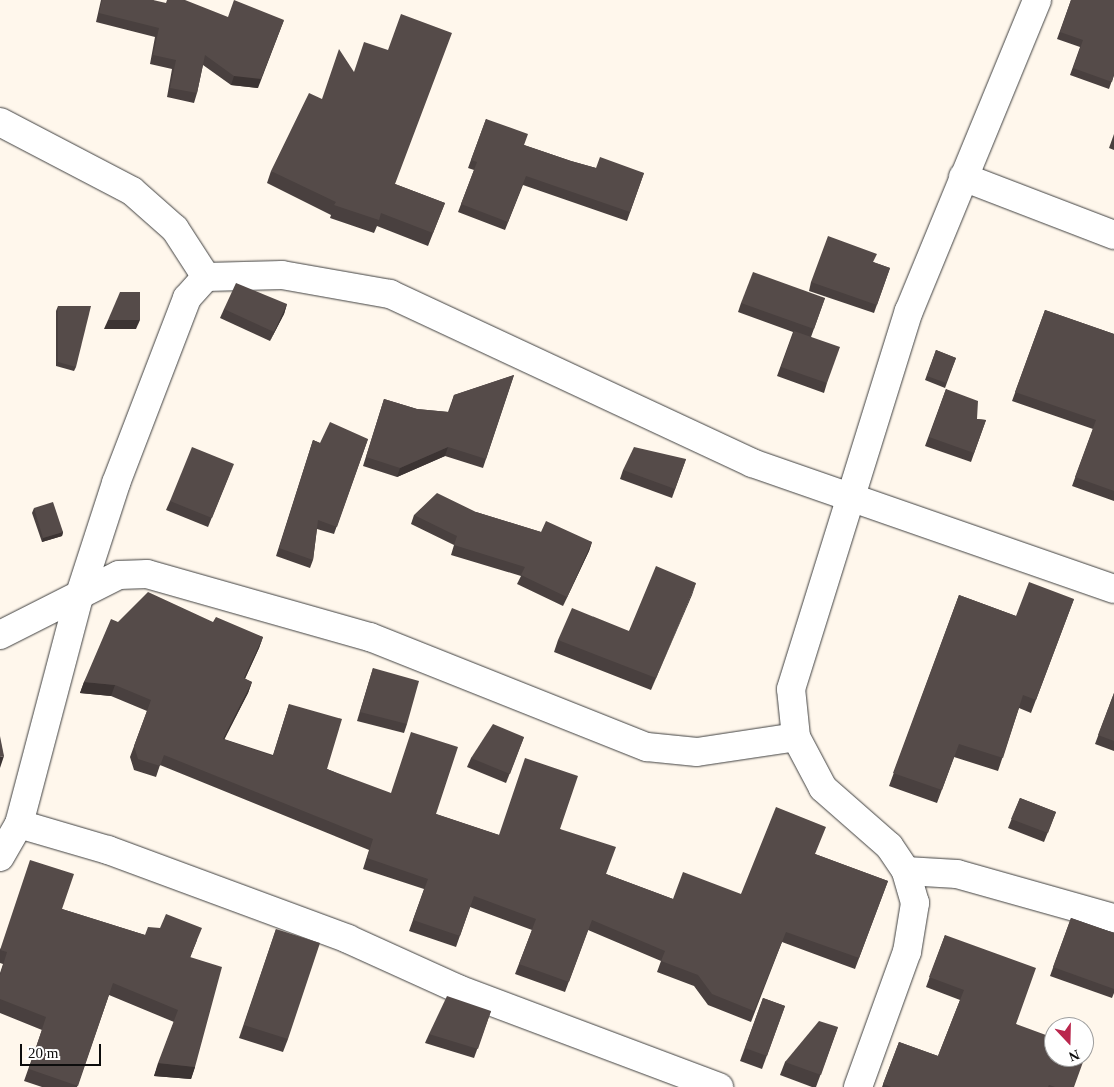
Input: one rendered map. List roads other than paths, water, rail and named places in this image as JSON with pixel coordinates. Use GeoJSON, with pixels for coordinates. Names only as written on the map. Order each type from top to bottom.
{"type":"FeatureCollection","features":[{"type":"Feature","properties":{"kind":"street"},"geometry":{"type":"LineString","coordinates":[[858,1087],[907,952],[914,903],[906,871],[889,846],[823,788],[796,737],[791,689],[909,311],[1037,0]]}},
{"type":"Feature","properties":{"kind":"street"},"geometry":{"type":"LineString","coordinates":[[0,122],[132,191],[176,229],[206,277]]}},
{"type":"Feature","properties":{"kind":"street"},"geometry":{"type":"LineString","coordinates":[[963,177],[1114,235]]}},
{"type":"Feature","properties":{"kind":"street"},"geometry":{"type":"LineString","coordinates":[[0,857],[20,824],[79,597],[174,327],[187,298],[206,277],[282,274],[390,294],[752,463],[1114,589]]}},
{"type":"Feature","properties":{"kind":"street"},"geometry":{"type":"LineString","coordinates":[[0,635],[119,576],[157,576],[370,636],[647,747],[697,752],[796,737]]}},
{"type":"Feature","properties":{"kind":"street"},"geometry":{"type":"LineString","coordinates":[[20,824],[108,850],[348,939],[458,989],[719,1087]]}},
{"type":"Feature","properties":{"kind":"street"},"geometry":{"type":"LineString","coordinates":[[906,871],[957,874],[1114,918]]}}]}
